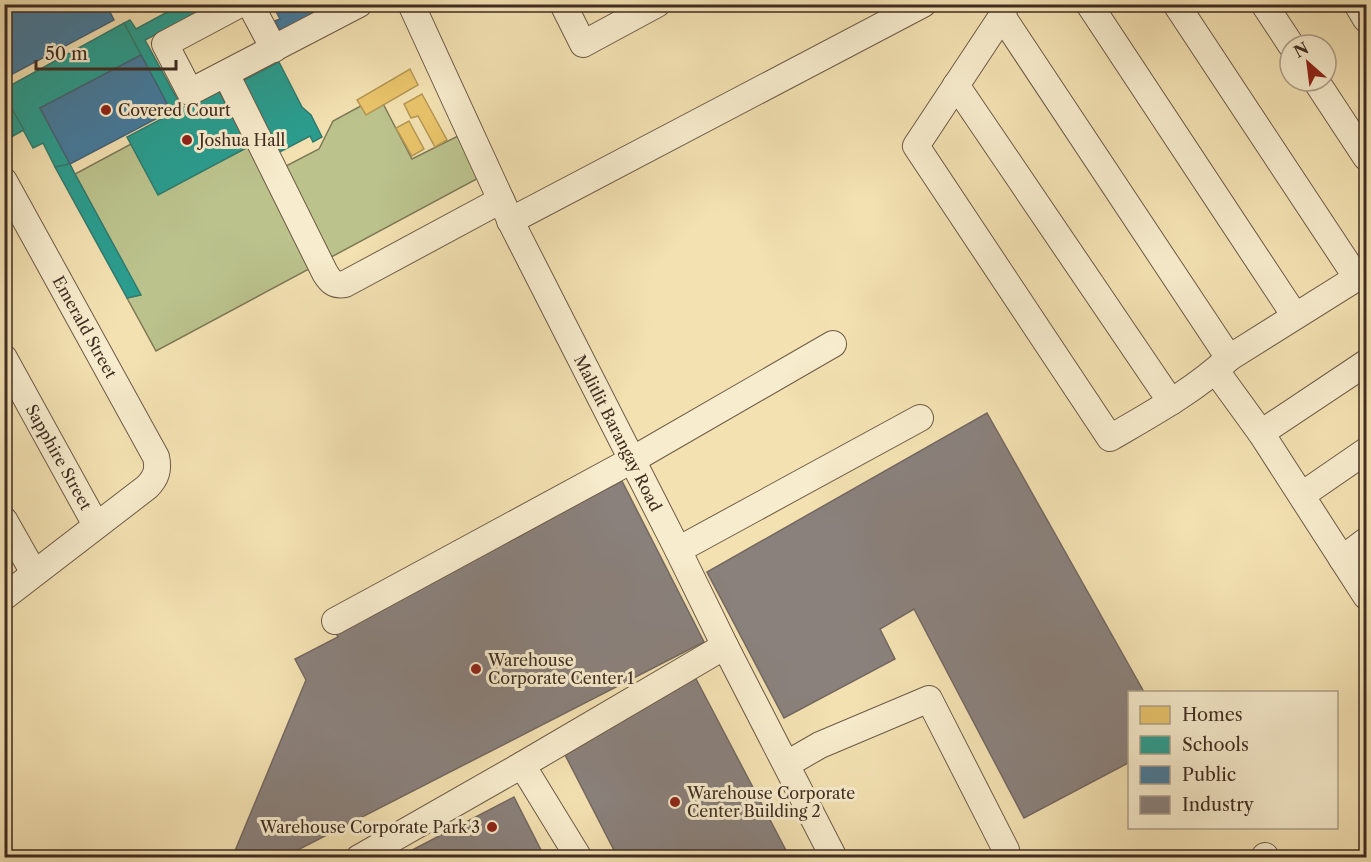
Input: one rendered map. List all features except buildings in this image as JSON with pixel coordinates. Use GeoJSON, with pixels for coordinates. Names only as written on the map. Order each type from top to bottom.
{"type":"FeatureCollection","features":[{"type":"Feature","properties":{"kind":"street"},"geometry":{"type":"LineString","coordinates":[[240,4],[165,44],[190,92],[359,4]]}},
{"type":"Feature","properties":{"kind":"street"},"geometry":{"type":"LineString","coordinates":[[250,4],[274,49]]}},
{"type":"Feature","properties":{"kind":"street","name":"Malitlit Barangay Road"},"geometry":{"type":"LineString","coordinates":[[411,4],[506,211],[834,858]]}},
{"type":"Feature","properties":{"kind":"street"},"geometry":{"type":"LineString","coordinates":[[563,4],[583,44],[657,4]]}},
{"type":"Feature","properties":{"kind":"street"},"geometry":{"type":"LineString","coordinates":[[226,74],[325,273],[334,284],[339,285],[506,211],[923,4]]}},
{"type":"Feature","properties":{"kind":"street"},"geometry":{"type":"LineString","coordinates":[[1089,4],[1295,316]]}},
{"type":"Feature","properties":{"kind":"street"},"geometry":{"type":"LineString","coordinates":[[1176,4],[1362,275],[1295,316],[1222,365],[1172,402],[1110,438],[916,146],[1004,10],[1222,365],[1261,433],[1366,596]]}},
{"type":"Feature","properties":{"kind":"street"},"geometry":{"type":"LineString","coordinates":[[1264,4],[1284,33]]}},
{"type":"Feature","properties":{"kind":"street"},"geometry":{"type":"LineString","coordinates":[[1357,4],[1366,19]]}},
{"type":"Feature","properties":{"kind":"street"},"geometry":{"type":"LineString","coordinates":[[956,85],[1172,402]]}},
{"type":"Feature","properties":{"kind":"street"},"geometry":{"type":"LineString","coordinates":[[1324,93],[1366,157]]}},
{"type":"Feature","properties":{"kind":"street","name":"Emerald Street"},"geometry":{"type":"LineString","coordinates":[[5,183],[156,457],[157,475],[147,488],[96,525]]}},
{"type":"Feature","properties":{"kind":"street"},"geometry":{"type":"LineString","coordinates":[[334,621],[632,460],[833,344]]}},
{"type":"Feature","properties":{"kind":"street","name":"Sapphire Street"},"geometry":{"type":"LineString","coordinates":[[4,358],[96,525]]}},
{"type":"Feature","properties":{"kind":"street"},"geometry":{"type":"LineString","coordinates":[[1261,433],[1366,363]]}},
{"type":"Feature","properties":{"kind":"street"},"geometry":{"type":"LineString","coordinates":[[678,550],[920,418]]}},
{"type":"Feature","properties":{"kind":"street"},"geometry":{"type":"LineString","coordinates":[[1302,495],[1366,451]]}},
{"type":"Feature","properties":{"kind":"street"},"geometry":{"type":"LineString","coordinates":[[4,520],[34,573]]}},
{"type":"Feature","properties":{"kind":"street"},"geometry":{"type":"LineString","coordinates":[[4,597],[96,525]]}},
{"type":"Feature","properties":{"kind":"street"},"geometry":{"type":"LineString","coordinates":[[1342,559],[1366,541]]}},
{"type":"Feature","properties":{"kind":"street"},"geometry":{"type":"LineString","coordinates":[[359,858],[725,646]]}},
{"type":"Feature","properties":{"kind":"street"},"geometry":{"type":"LineString","coordinates":[[787,764],[820,746],[929,699],[1006,850]]}},
{"type":"Feature","properties":{"kind":"street"},"geometry":{"type":"LineString","coordinates":[[522,765],[579,858]]}},
{"type":"Feature","properties":{"kind":"green space"},"geometry":{"type":"Polygon","coordinates":[[[379,96],[412,159],[468,131],[486,174],[156,351],[127,298],[140,295],[75,174],[131,144],[158,194],[248,147],[265,177],[319,149],[333,121],[379,96]]]}},
{"type":"Feature","properties":{"kind":"place","name":"Covered Court"},"geometry":{"type":"Point","coordinates":[106,110]}},
{"type":"Feature","properties":{"kind":"place","name":"Joshua Hall"},"geometry":{"type":"Point","coordinates":[187,140]}},
{"type":"Feature","properties":{"kind":"place","name":"Warehouse Corporate Center 1"},"geometry":{"type":"Point","coordinates":[476,669]}},
{"type":"Feature","properties":{"kind":"place","name":"Warehouse Corporate Center Building 2"},"geometry":{"type":"Point","coordinates":[675,802]}},
{"type":"Feature","properties":{"kind":"place","name":"Warehouse Corporate Park 3"},"geometry":{"type":"Point","coordinates":[492,827]}}]}
